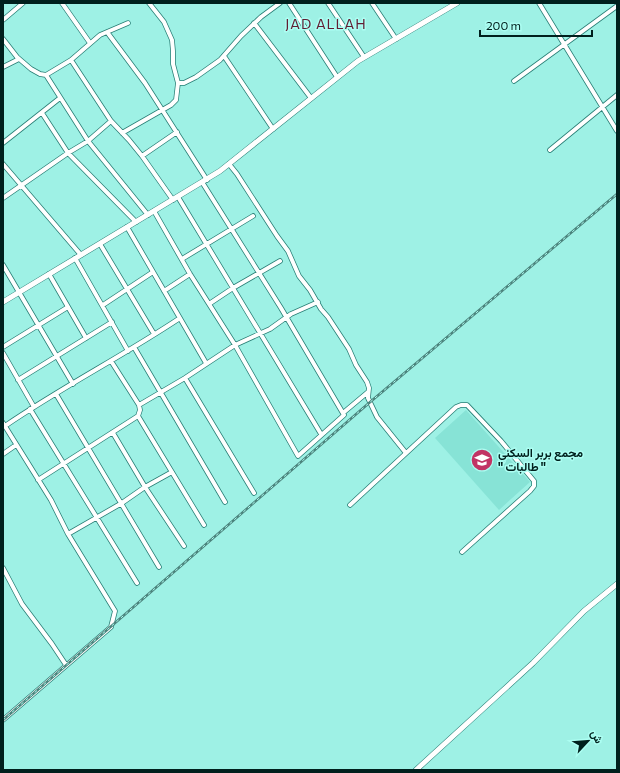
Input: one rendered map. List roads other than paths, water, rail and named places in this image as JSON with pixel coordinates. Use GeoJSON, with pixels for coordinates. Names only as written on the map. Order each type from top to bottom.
{"type":"FeatureCollection","features":[{"type":"Feature","properties":{"kind":"street"},"geometry":{"type":"LineString","coordinates":[[3,20],[23,3]]}},
{"type":"Feature","properties":{"kind":"street"},"geometry":{"type":"LineString","coordinates":[[62,3],[90,43]]}},
{"type":"Feature","properties":{"kind":"street"},"geometry":{"type":"LineString","coordinates":[[122,133],[172,105],[176,100],[178,83],[173,64],[172,40],[164,22],[149,3]]}},
{"type":"Feature","properties":{"kind":"street"},"geometry":{"type":"LineString","coordinates":[[178,83],[184,83],[196,77],[220,60],[232,45],[254,23],[280,3]]}},
{"type":"Feature","properties":{"kind":"street"},"geometry":{"type":"LineString","coordinates":[[289,3],[337,77]]}},
{"type":"Feature","properties":{"kind":"street"},"geometry":{"type":"LineString","coordinates":[[328,3],[364,57]]}},
{"type":"Feature","properties":{"kind":"street"},"geometry":{"type":"LineString","coordinates":[[372,3],[396,39]]}},
{"type":"Feature","properties":{"kind":"street"},"geometry":{"type":"LineString","coordinates":[[3,302],[205,181],[229,164],[364,57],[457,3]]}},
{"type":"Feature","properties":{"kind":"street"},"geometry":{"type":"LineString","coordinates":[[539,3],[617,131]]}},
{"type":"Feature","properties":{"kind":"street"},"geometry":{"type":"LineString","coordinates":[[514,82],[617,6]]}},
{"type":"Feature","properties":{"kind":"street"},"geometry":{"type":"LineString","coordinates":[[3,39],[19,59],[31,69],[40,74],[46,75],[71,60],[90,43],[107,32],[128,23]]}},
{"type":"Feature","properties":{"kind":"street"},"geometry":{"type":"LineString","coordinates":[[254,23],[311,98]]}},
{"type":"Feature","properties":{"kind":"street"},"geometry":{"type":"LineString","coordinates":[[107,32],[145,83],[178,132],[232,230],[343,413]]}},
{"type":"Feature","properties":{"kind":"street"},"geometry":{"type":"LineString","coordinates":[[224,56],[273,129]]}},
{"type":"Feature","properties":{"kind":"street"},"geometry":{"type":"LineString","coordinates":[[3,67],[19,59]]}},
{"type":"Feature","properties":{"kind":"street"},"geometry":{"type":"LineString","coordinates":[[71,60],[111,121],[130,140],[175,198],[207,244],[321,434]]}},
{"type":"Feature","properties":{"kind":"street"},"geometry":{"type":"LineString","coordinates":[[46,75],[88,141],[148,215]]}},
{"type":"Feature","properties":{"kind":"street"},"geometry":{"type":"LineString","coordinates":[[550,150],[617,94]]}},
{"type":"Feature","properties":{"kind":"street"},"geometry":{"type":"LineString","coordinates":[[3,142],[60,98]]}},
{"type":"Feature","properties":{"kind":"street"},"geometry":{"type":"LineString","coordinates":[[42,113],[68,153],[136,222]]}},
{"type":"Feature","properties":{"kind":"street"},"geometry":{"type":"LineString","coordinates":[[3,198],[88,141],[111,121]]}},
{"type":"Feature","properties":{"kind":"street"},"geometry":{"type":"LineString","coordinates":[[142,156],[178,132]]}},
{"type":"Feature","properties":{"kind":"street"},"geometry":{"type":"LineString","coordinates":[[3,164],[81,255]]}},
{"type":"Feature","properties":{"kind":"street"},"geometry":{"type":"LineString","coordinates":[[229,164],[288,251],[299,276],[349,348],[356,365],[367,382],[369,388],[369,403],[377,417],[406,453]]}},
{"type":"Feature","properties":{"kind":"street"},"geometry":{"type":"LineString","coordinates":[[154,211],[190,274],[235,345],[298,456],[344,415],[343,413],[368,392]]}},
{"type":"Feature","properties":{"kind":"street"},"geometry":{"type":"LineString","coordinates":[[182,259],[253,216]]}},
{"type":"Feature","properties":{"kind":"street"},"geometry":{"type":"LineString","coordinates":[[127,227],[206,364]]}},
{"type":"Feature","properties":{"kind":"street"},"geometry":{"type":"LineString","coordinates":[[100,244],[154,334]]}},
{"type":"Feature","properties":{"kind":"street"},"geometry":{"type":"LineString","coordinates":[[75,258],[128,351]]}},
{"type":"Feature","properties":{"kind":"street"},"geometry":{"type":"LineString","coordinates":[[209,304],[233,288],[280,261]]}},
{"type":"Feature","properties":{"kind":"street"},"geometry":{"type":"LineString","coordinates":[[3,265],[73,384]]}},
{"type":"Feature","properties":{"kind":"street"},"geometry":{"type":"LineString","coordinates":[[103,305],[153,272]]}},
{"type":"Feature","properties":{"kind":"street"},"geometry":{"type":"LineString","coordinates":[[49,274],[86,338]]}},
{"type":"Feature","properties":{"kind":"street"},"geometry":{"type":"LineString","coordinates":[[164,291],[190,274]]}},
{"type":"Feature","properties":{"kind":"street"},"geometry":{"type":"LineString","coordinates":[[139,405],[185,378],[235,345],[261,334],[286,318],[318,302]]}},
{"type":"Feature","properties":{"kind":"street"},"geometry":{"type":"LineString","coordinates":[[3,347],[38,324],[68,307]]}},
{"type":"Feature","properties":{"kind":"street"},"geometry":{"type":"LineString","coordinates":[[3,720],[111,627],[115,611],[68,534],[51,500],[4,424],[112,361],[180,318]]}},
{"type":"Feature","properties":{"kind":"street"},"geometry":{"type":"LineString","coordinates":[[18,380],[112,322]]}},
{"type":"Feature","properties":{"kind":"street"},"geometry":{"type":"LineString","coordinates":[[134,347],[225,502]]}},
{"type":"Feature","properties":{"kind":"street"},"geometry":{"type":"LineString","coordinates":[[3,353],[32,408],[64,463],[137,583]]}},
{"type":"Feature","properties":{"kind":"street"},"geometry":{"type":"LineString","coordinates":[[38,480],[138,416],[140,410],[139,405],[112,361]]}},
{"type":"Feature","properties":{"kind":"street"},"geometry":{"type":"LineString","coordinates":[[185,378],[254,493]]}},
{"type":"Feature","properties":{"kind":"street"},"geometry":{"type":"LineString","coordinates":[[56,394],[159,567]]}},
{"type":"Feature","properties":{"kind":"street"},"geometry":{"type":"LineString","coordinates":[[350,505],[456,407],[467,405],[532,477],[534,486],[462,552]]}},
{"type":"Feature","properties":{"kind":"street"},"geometry":{"type":"LineString","coordinates":[[138,416],[204,525]]}},
{"type":"Feature","properties":{"kind":"street"},"geometry":{"type":"LineString","coordinates":[[113,433],[145,487],[184,546]]}},
{"type":"Feature","properties":{"kind":"street"},"geometry":{"type":"LineString","coordinates":[[3,454],[16,445]]}},
{"type":"Feature","properties":{"kind":"street"},"geometry":{"type":"LineString","coordinates":[[68,534],[172,472]]}},
{"type":"Feature","properties":{"kind":"street"},"geometry":{"type":"LineString","coordinates":[[3,568],[22,604],[66,665]]}},
{"type":"Feature","properties":{"kind":"street"},"geometry":{"type":"LineString","coordinates":[[416,770],[533,663],[584,611],[617,584]]}},
{"type":"Feature","properties":{"kind":"railway"},"geometry":{"type":"LineString","coordinates":[[3,720],[369,403],[617,194]]}},
{"type":"Feature","properties":{"kind":"place","name":"مجمع بربر السكني \" طالبات \""},"geometry":{"type":"Point","coordinates":[482,460]}},
{"type":"Feature","properties":{"kind":"district","name":"JAD ALLAH"},"geometry":{"type":"Point","coordinates":[326,24]}}]}
